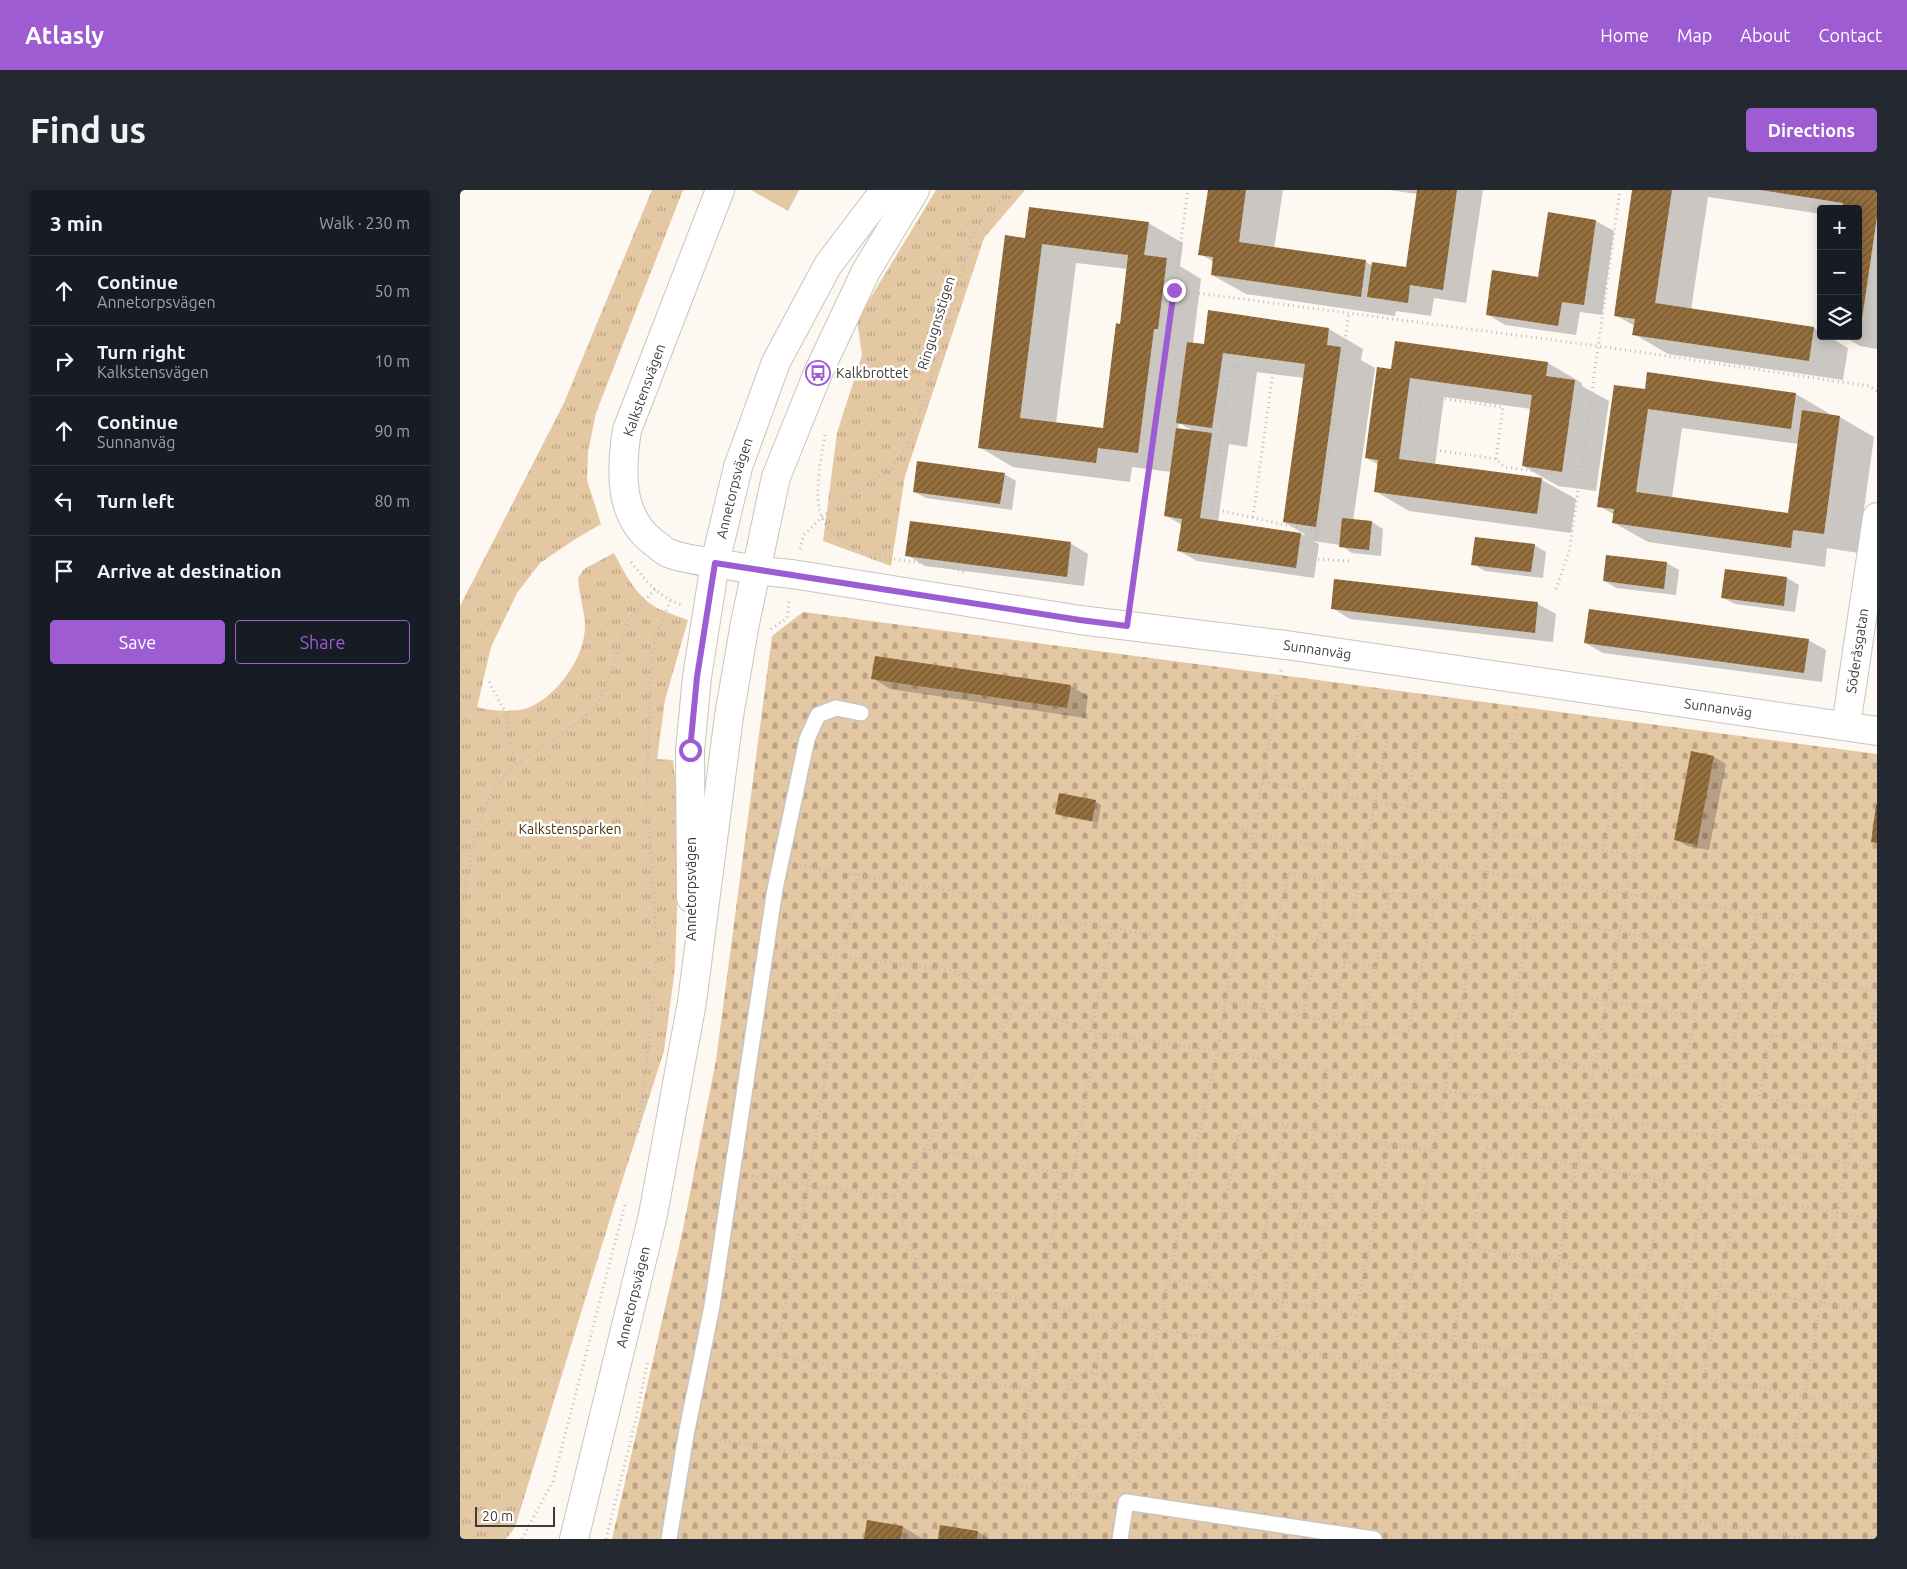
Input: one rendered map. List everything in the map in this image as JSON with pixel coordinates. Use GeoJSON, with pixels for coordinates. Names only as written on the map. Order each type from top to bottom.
{"type":"FeatureCollection","features":[{"type":"Feature","properties":{"kind":"main road","name":"Kalkstensvägen"},"geometry":{"type":"LineString","coordinates":[[720,190],[627,430],[623,457],[624,493],[634,522],[643,534],[667,552],[756,570]]}},
{"type":"Feature","properties":{"kind":"main road","name":"Annetorpsvägen"},"geometry":{"type":"LineString","coordinates":[[692,1002],[690,750],[697,677],[715,563],[738,467],[776,362],[828,266],[885,190]]}},
{"type":"Feature","properties":{"kind":"main road","name":"Annetorpsvägen"},"geometry":{"type":"LineString","coordinates":[[573,1537],[653,1215],[692,1002],[729,716],[756,570],[776,478],[818,374],[866,271],[915,190]]}},
{"type":"Feature","properties":{"kind":"main road","name":"Söderåsgatan"},"geometry":{"type":"LineString","coordinates":[[1846,726],[1877,517]]}},
{"type":"Feature","properties":{"kind":"main road","name":"Sunnanväg"},"geometry":{"type":"LineString","coordinates":[[756,570],[792,574],[1080,620],[1286,645],[1877,730]]}},
{"type":"Feature","properties":{"kind":"lane"},"geometry":{"type":"LineString","coordinates":[[669,1539],[686,1435],[712,1306],[765,946],[808,739],[818,715],[836,708],[861,713]]}},
{"type":"Feature","properties":{"kind":"lane"},"geometry":{"type":"LineString","coordinates":[[1120,1539],[1126,1502],[1374,1539]]}},
{"type":"Feature","properties":{"kind":"path","name":"Ringugnsstigen"},"geometry":{"type":"LineString","coordinates":[[792,574],[804,535],[822,518],[892,467],[907,446],[928,389],[972,237],[983,218],[1011,190]]}},
{"type":"Feature","properties":{"kind":"path"},"geometry":{"type":"LineString","coordinates":[[1127,626],[1188,190]]}},
{"type":"Feature","properties":{"kind":"path"},"geometry":{"type":"LineString","coordinates":[[1556,588],[1570,548],[1620,190]]}},
{"type":"Feature","properties":{"kind":"path"},"geometry":{"type":"LineString","coordinates":[[1174,290],[1598,346],[1869,386],[1877,391]]}},
{"type":"Feature","properties":{"kind":"path"},"geometry":{"type":"LineString","coordinates":[[1349,313],[1314,558],[1349,562]]}},
{"type":"Feature","properties":{"kind":"path"},"geometry":{"type":"LineString","coordinates":[[1253,517],[1273,372],[1231,365],[1212,509],[1318,531]]}},
{"type":"Feature","properties":{"kind":"path"},"geometry":{"type":"LineString","coordinates":[[1496,459],[1503,407],[1422,396],[1416,447],[1496,459],[1504,466],[1580,477]]}},
{"type":"Feature","properties":{"kind":"path"},"geometry":{"type":"LineString","coordinates":[[826,427],[820,457],[818,493],[822,518],[833,534],[851,547],[888,558],[949,566],[966,573]]}},
{"type":"Feature","properties":{"kind":"path"},"geometry":{"type":"LineString","coordinates":[[460,926],[476,837],[484,809],[496,788],[515,766],[582,719],[600,697],[612,672],[628,621],[655,589]]}},
{"type":"Feature","properties":{"kind":"path"},"geometry":{"type":"LineString","coordinates":[[637,1139],[652,1016],[657,945],[648,793],[651,667],[656,639],[670,601]]}},
{"type":"Feature","properties":{"kind":"path"},"geometry":{"type":"LineString","coordinates":[[686,1435],[1126,1502],[1158,1330],[1217,1051],[1286,645]]}},
{"type":"Feature","properties":{"kind":"path"},"geometry":{"type":"LineString","coordinates":[[1377,1467],[1433,1152],[1493,832],[1524,679]]}},
{"type":"Feature","properties":{"kind":"path"},"geometry":{"type":"LineString","coordinates":[[489,682],[506,715],[515,766]]}},
{"type":"Feature","properties":{"kind":"path"},"geometry":{"type":"LineString","coordinates":[[1346,796],[1361,718]]}},
{"type":"Feature","properties":{"kind":"path"},"geometry":{"type":"LineString","coordinates":[[1333,1022],[1390,724]]}},
{"type":"Feature","properties":{"kind":"path"},"geometry":{"type":"LineString","coordinates":[[1406,806],[1420,729]]}},
{"type":"Feature","properties":{"kind":"path"},"geometry":{"type":"LineString","coordinates":[[1604,851],[1626,746]]}},
{"type":"Feature","properties":{"kind":"path"},"geometry":{"type":"LineString","coordinates":[[1516,1486],[1651,765]]}},
{"type":"Feature","properties":{"kind":"path"},"geometry":{"type":"LineString","coordinates":[[1263,782],[1458,815]]}},
{"type":"Feature","properties":{"kind":"path"},"geometry":{"type":"LineString","coordinates":[[1228,824],[1254,834],[1758,914],[1877,939]]}},
{"type":"Feature","properties":{"kind":"path"},"geometry":{"type":"LineString","coordinates":[[1493,832],[1635,856]]}},
{"type":"Feature","properties":{"kind":"path"},"geometry":{"type":"LineString","coordinates":[[781,862],[984,896],[1003,913],[1152,934]]}},
{"type":"Feature","properties":{"kind":"path"},"geometry":{"type":"LineString","coordinates":[[1261,1009],[1288,873],[1329,880],[1530,918],[1620,932],[1707,950],[1682,1084],[1506,1052],[1530,918]]}},
{"type":"Feature","properties":{"kind":"path"},"geometry":{"type":"LineString","coordinates":[[857,874],[808,1184],[776,1355],[883,1376],[892,1366],[1031,1390]]}},
{"type":"Feature","properties":{"kind":"path"},"geometry":{"type":"LineString","coordinates":[[1303,1016],[1329,880]]}},
{"type":"Feature","properties":{"kind":"path"},"geometry":{"type":"LineString","coordinates":[[1364,1027],[1390,892]]}},
{"type":"Feature","properties":{"kind":"path"},"geometry":{"type":"LineString","coordinates":[[1225,1002],[1408,1035],[1434,900]]}},
{"type":"Feature","properties":{"kind":"path"},"geometry":{"type":"LineString","coordinates":[[1637,1539],[1758,914]]}},
{"type":"Feature","properties":{"kind":"path"},"geometry":{"type":"LineString","coordinates":[[1091,1032],[1112,928]]}},
{"type":"Feature","properties":{"kind":"path"},"geometry":{"type":"LineString","coordinates":[[1317,940],[1348,945]]}},
{"type":"Feature","properties":{"kind":"path"},"geometry":{"type":"LineString","coordinates":[[765,946],[952,971],[1018,1004],[1091,1032],[1217,1051],[1716,1138],[1877,1169]]}},
{"type":"Feature","properties":{"kind":"path"},"geometry":{"type":"LineString","coordinates":[[1344,962],[1375,968]]}},
{"type":"Feature","properties":{"kind":"path"},"geometry":{"type":"LineString","coordinates":[[1877,991],[1783,973],[1759,1097],[1877,1119]]}},
{"type":"Feature","properties":{"kind":"path"},"geometry":{"type":"LineString","coordinates":[[1518,986],[1694,1016]]}},
{"type":"Feature","properties":{"kind":"path"},"geometry":{"type":"LineString","coordinates":[[1795,1444],[1877,996]]}},
{"type":"Feature","properties":{"kind":"path"},"geometry":{"type":"LineString","coordinates":[[894,1197],[1018,1004]]}},
{"type":"Feature","properties":{"kind":"path"},"geometry":{"type":"LineString","coordinates":[[924,1149],[1072,1175],[1097,1033]]}},
{"type":"Feature","properties":{"kind":"path"},"geometry":{"type":"LineString","coordinates":[[1771,1035],[1877,1054]]}},
{"type":"Feature","properties":{"kind":"path"},"geometry":{"type":"LineString","coordinates":[[1275,1347],[1326,1070]]}},
{"type":"Feature","properties":{"kind":"path"},"geometry":{"type":"LineString","coordinates":[[1208,1288],[1242,1117],[1433,1152]]}},
{"type":"Feature","properties":{"kind":"path"},"geometry":{"type":"LineString","coordinates":[[1252,1295],[1286,1125]]}},
{"type":"Feature","properties":{"kind":"path"},"geometry":{"type":"LineString","coordinates":[[1312,1307],[1344,1136]]}},
{"type":"Feature","properties":{"kind":"path"},"geometry":{"type":"LineString","coordinates":[[1169,1280],[1356,1315],[1389,1144]]}},
{"type":"Feature","properties":{"kind":"path"},"geometry":{"type":"LineString","coordinates":[[1401,1332],[1630,1372],[1664,1181],[1487,1149],[1453,1341]]}},
{"type":"Feature","properties":{"kind":"path"},"geometry":{"type":"LineString","coordinates":[[732,1173],[894,1197]]}},
{"type":"Feature","properties":{"kind":"path"},"geometry":{"type":"LineString","coordinates":[[1046,1264],[1062,1173]]}},
{"type":"Feature","properties":{"kind":"path"},"geometry":{"type":"LineString","coordinates":[[1877,1220],[1737,1195],[1704,1378],[1877,1409]]}},
{"type":"Feature","properties":{"kind":"path"},"geometry":{"type":"LineString","coordinates":[[522,1539],[553,1481],[627,1196]]}},
{"type":"Feature","properties":{"kind":"path"},"geometry":{"type":"LineString","coordinates":[[894,1197],[922,1278],[1158,1330],[1275,1347],[1394,1368],[1877,1459]]}},
{"type":"Feature","properties":{"kind":"path"},"geometry":{"type":"LineString","coordinates":[[1271,1200],[1301,1207]]}},
{"type":"Feature","properties":{"kind":"path"},"geometry":{"type":"LineString","coordinates":[[1298,1223],[1327,1229]]}},
{"type":"Feature","properties":{"kind":"path"},"geometry":{"type":"LineString","coordinates":[[1470,1246],[1646,1278]]}},
{"type":"Feature","properties":{"kind":"path"},"geometry":{"type":"LineString","coordinates":[[1721,1285],[1877,1313]]}},
{"type":"Feature","properties":{"kind":"path"},"geometry":{"type":"LineString","coordinates":[[1036,1488],[1028,1475],[1023,1461],[1023,1446],[1031,1390],[1042,1336],[1047,1325],[1066,1310]]}},
{"type":"Feature","properties":{"kind":"path"},"geometry":{"type":"LineString","coordinates":[[1094,1374],[1099,1343],[1102,1337],[1119,1321]]}},
{"type":"Feature","properties":{"kind":"path"},"geometry":{"type":"LineString","coordinates":[[1094,1374],[1102,1377],[1108,1384],[1110,1408],[1103,1420],[1092,1426],[1071,1422],[1066,1410],[1070,1383],[1079,1376],[1094,1374]]}},
{"type":"Feature","properties":{"kind":"path"},"geometry":{"type":"LineString","coordinates":[[1149,1379],[1179,1438]]}},
{"type":"Feature","properties":{"kind":"path"},"geometry":{"type":"LineString","coordinates":[[1697,1425],[1680,1518],[1805,1539]]}},
{"type":"Feature","properties":{"kind":"path"},"geometry":{"type":"LineString","coordinates":[[1084,1426],[1077,1462],[1079,1476],[1098,1497]]}},
{"type":"Feature","properties":{"kind":"path"},"geometry":{"type":"LineString","coordinates":[[1133,1462],[1179,1438],[1194,1441]]}},
{"type":"Feature","properties":{"kind":"path"},"geometry":{"type":"LineString","coordinates":[[1876,1539],[1877,1532]]}},
{"type":"Feature","properties":{"kind":"green space","name":"Kalkstensparken"},"geometry":{"type":"Polygon","coordinates":[[[652,190],[683,190],[596,413],[588,452],[587,480],[601,524],[540,563],[517,593],[491,647],[477,707],[504,711],[524,709],[540,701],[560,684],[581,649],[584,636],[585,624],[578,578],[584,569],[614,553],[632,585],[644,599],[659,609],[688,620],[665,700],[657,759],[673,760],[680,820],[675,968],[664,1051],[515,1527],[506,1539],[460,1539],[460,606],[564,403],[652,190]]]}},
{"type":"Feature","properties":{"kind":"green space"},"geometry":{"type":"Polygon","coordinates":[[[751,190],[799,190],[788,211],[751,190]]]}},
{"type":"Feature","properties":{"kind":"green space"},"geometry":{"type":"Polygon","coordinates":[[[936,190],[1025,190],[984,238],[905,476],[891,566],[823,541],[837,433],[862,355],[857,320],[936,190]]]}},
{"type":"Feature","properties":{"kind":"green space"},"geometry":{"type":"Polygon","coordinates":[[[803,612],[1877,754],[1877,1539],[612,1539],[683,1229],[716,1060],[772,636],[803,612]]]}},
{"type":"Feature","properties":{"kind":"building"},"geometry":{"type":"Polygon","coordinates":[[[1208,190],[1246,190],[1239,242],[1366,260],[1361,297],[1211,275],[1213,257],[1198,255],[1208,190]]]}},
{"type":"Feature","properties":{"kind":"building"},"geometry":{"type":"Polygon","coordinates":[[[1417,190],[1457,190],[1443,290],[1410,285],[1408,303],[1367,297],[1372,262],[1406,267],[1417,190]]]}},
{"type":"Feature","properties":{"kind":"building"},"geometry":{"type":"Polygon","coordinates":[[[1632,190],[1672,190],[1655,303],[1814,327],[1809,361],[1632,335],[1635,319],[1614,316],[1632,190]]]}},
{"type":"Feature","properties":{"kind":"building"},"geometry":{"type":"Polygon","coordinates":[[[1761,190],[1877,190],[1877,217],[1862,318],[1862,205],[1843,205],[1843,203],[1761,190]]]}},
{"type":"Feature","properties":{"kind":"building"},"geometry":{"type":"Polygon","coordinates":[[[1029,207],[1149,222],[1144,255],[1167,258],[1158,329],[1154,329],[1138,453],[1098,448],[1096,463],[978,448],[1005,235],[1025,238],[1029,207]],[[1042,244],[1020,418],[1103,428],[1116,323],[1120,324],[1128,255],[1042,244]]]}},
{"type":"Feature","properties":{"kind":"building"},"geometry":{"type":"Polygon","coordinates":[[[1548,212],[1596,220],[1584,305],[1562,302],[1558,326],[1486,315],[1492,270],[1538,277],[1548,212]]]}},
{"type":"Feature","properties":{"kind":"building"},"geometry":{"type":"Polygon","coordinates":[[[1208,310],[1329,328],[1327,345],[1341,347],[1316,527],[1283,522],[1305,364],[1223,353],[1212,428],[1176,423],[1187,342],[1204,344],[1208,310]]]}},
{"type":"Feature","properties":{"kind":"building"},"geometry":{"type":"Polygon","coordinates":[[[1395,341],[1548,362],[1546,376],[1575,380],[1562,472],[1522,466],[1532,395],[1410,378],[1399,459],[1542,478],[1537,514],[1374,492],[1378,460],[1365,458],[1377,367],[1391,369],[1395,341]]]}},
{"type":"Feature","properties":{"kind":"building"},"geometry":{"type":"Polygon","coordinates":[[[1647,372],[1796,393],[1791,429],[1648,409],[1636,492],[1788,513],[1802,410],[1840,416],[1824,534],[1793,530],[1791,548],[1612,523],[1614,509],[1597,507],[1614,385],[1645,389],[1647,372]]]}},
{"type":"Feature","properties":{"kind":"building"},"geometry":{"type":"Polygon","coordinates":[[[1176,428],[1212,433],[1200,518],[1301,533],[1296,568],[1177,551],[1182,519],[1164,516],[1176,428]]]}},
{"type":"Feature","properties":{"kind":"building"},"geometry":{"type":"Polygon","coordinates":[[[917,461],[1005,473],[1000,504],[913,492],[917,461]]]}},
{"type":"Feature","properties":{"kind":"building"},"geometry":{"type":"Polygon","coordinates":[[[1342,518],[1372,521],[1369,550],[1339,547],[1342,518]]]}},
{"type":"Feature","properties":{"kind":"building"},"geometry":{"type":"Polygon","coordinates":[[[910,521],[1071,542],[1067,577],[905,556],[910,521]]]}},
{"type":"Feature","properties":{"kind":"building"},"geometry":{"type":"Polygon","coordinates":[[[1475,537],[1535,544],[1531,572],[1471,565],[1475,537]]]}},
{"type":"Feature","properties":{"kind":"building"},"geometry":{"type":"Polygon","coordinates":[[[1606,555],[1667,562],[1664,589],[1603,581],[1606,555]]]}},
{"type":"Feature","properties":{"kind":"building"},"geometry":{"type":"Polygon","coordinates":[[[1725,569],[1787,577],[1784,606],[1721,598],[1725,569]]]}},
{"type":"Feature","properties":{"kind":"building"},"geometry":{"type":"Polygon","coordinates":[[[1334,579],[1538,602],[1535,633],[1331,609],[1334,579]]]}},
{"type":"Feature","properties":{"kind":"building"},"geometry":{"type":"Polygon","coordinates":[[[1589,609],[1809,639],[1804,673],[1584,643],[1589,609]]]}},
{"type":"Feature","properties":{"kind":"building"},"geometry":{"type":"Polygon","coordinates":[[[875,656],[1071,685],[1067,708],[871,679],[875,656]]]}},
{"type":"Feature","properties":{"kind":"building"},"geometry":{"type":"Polygon","coordinates":[[[1691,751],[1714,756],[1697,845],[1674,840],[1691,751]]]}},
{"type":"Feature","properties":{"kind":"building"},"geometry":{"type":"Polygon","coordinates":[[[1059,793],[1096,800],[1092,821],[1055,814],[1059,793]]]}},
{"type":"Feature","properties":{"kind":"building"},"geometry":{"type":"Polygon","coordinates":[[[1877,805],[1877,843],[1871,842],[1877,805]]]}},
{"type":"Feature","properties":{"kind":"building"},"geometry":{"type":"Polygon","coordinates":[[[867,1520],[903,1526],[901,1539],[864,1539],[867,1520]]]}},
{"type":"Feature","properties":{"kind":"building"},"geometry":{"type":"Polygon","coordinates":[[[940,1525],[978,1531],[977,1539],[938,1539],[940,1525]]]}},
{"type":"Feature","properties":{"kind":"place","name":"Kalkbrottet"},"geometry":{"type":"Point","coordinates":[818,373]}},
{"type":"Feature","properties":{"kind":"route"},"geometry":{"type":"LineString","coordinates":[[690,750],[697,677],[715,563],[1127,626],[1174,290]]}}]}
